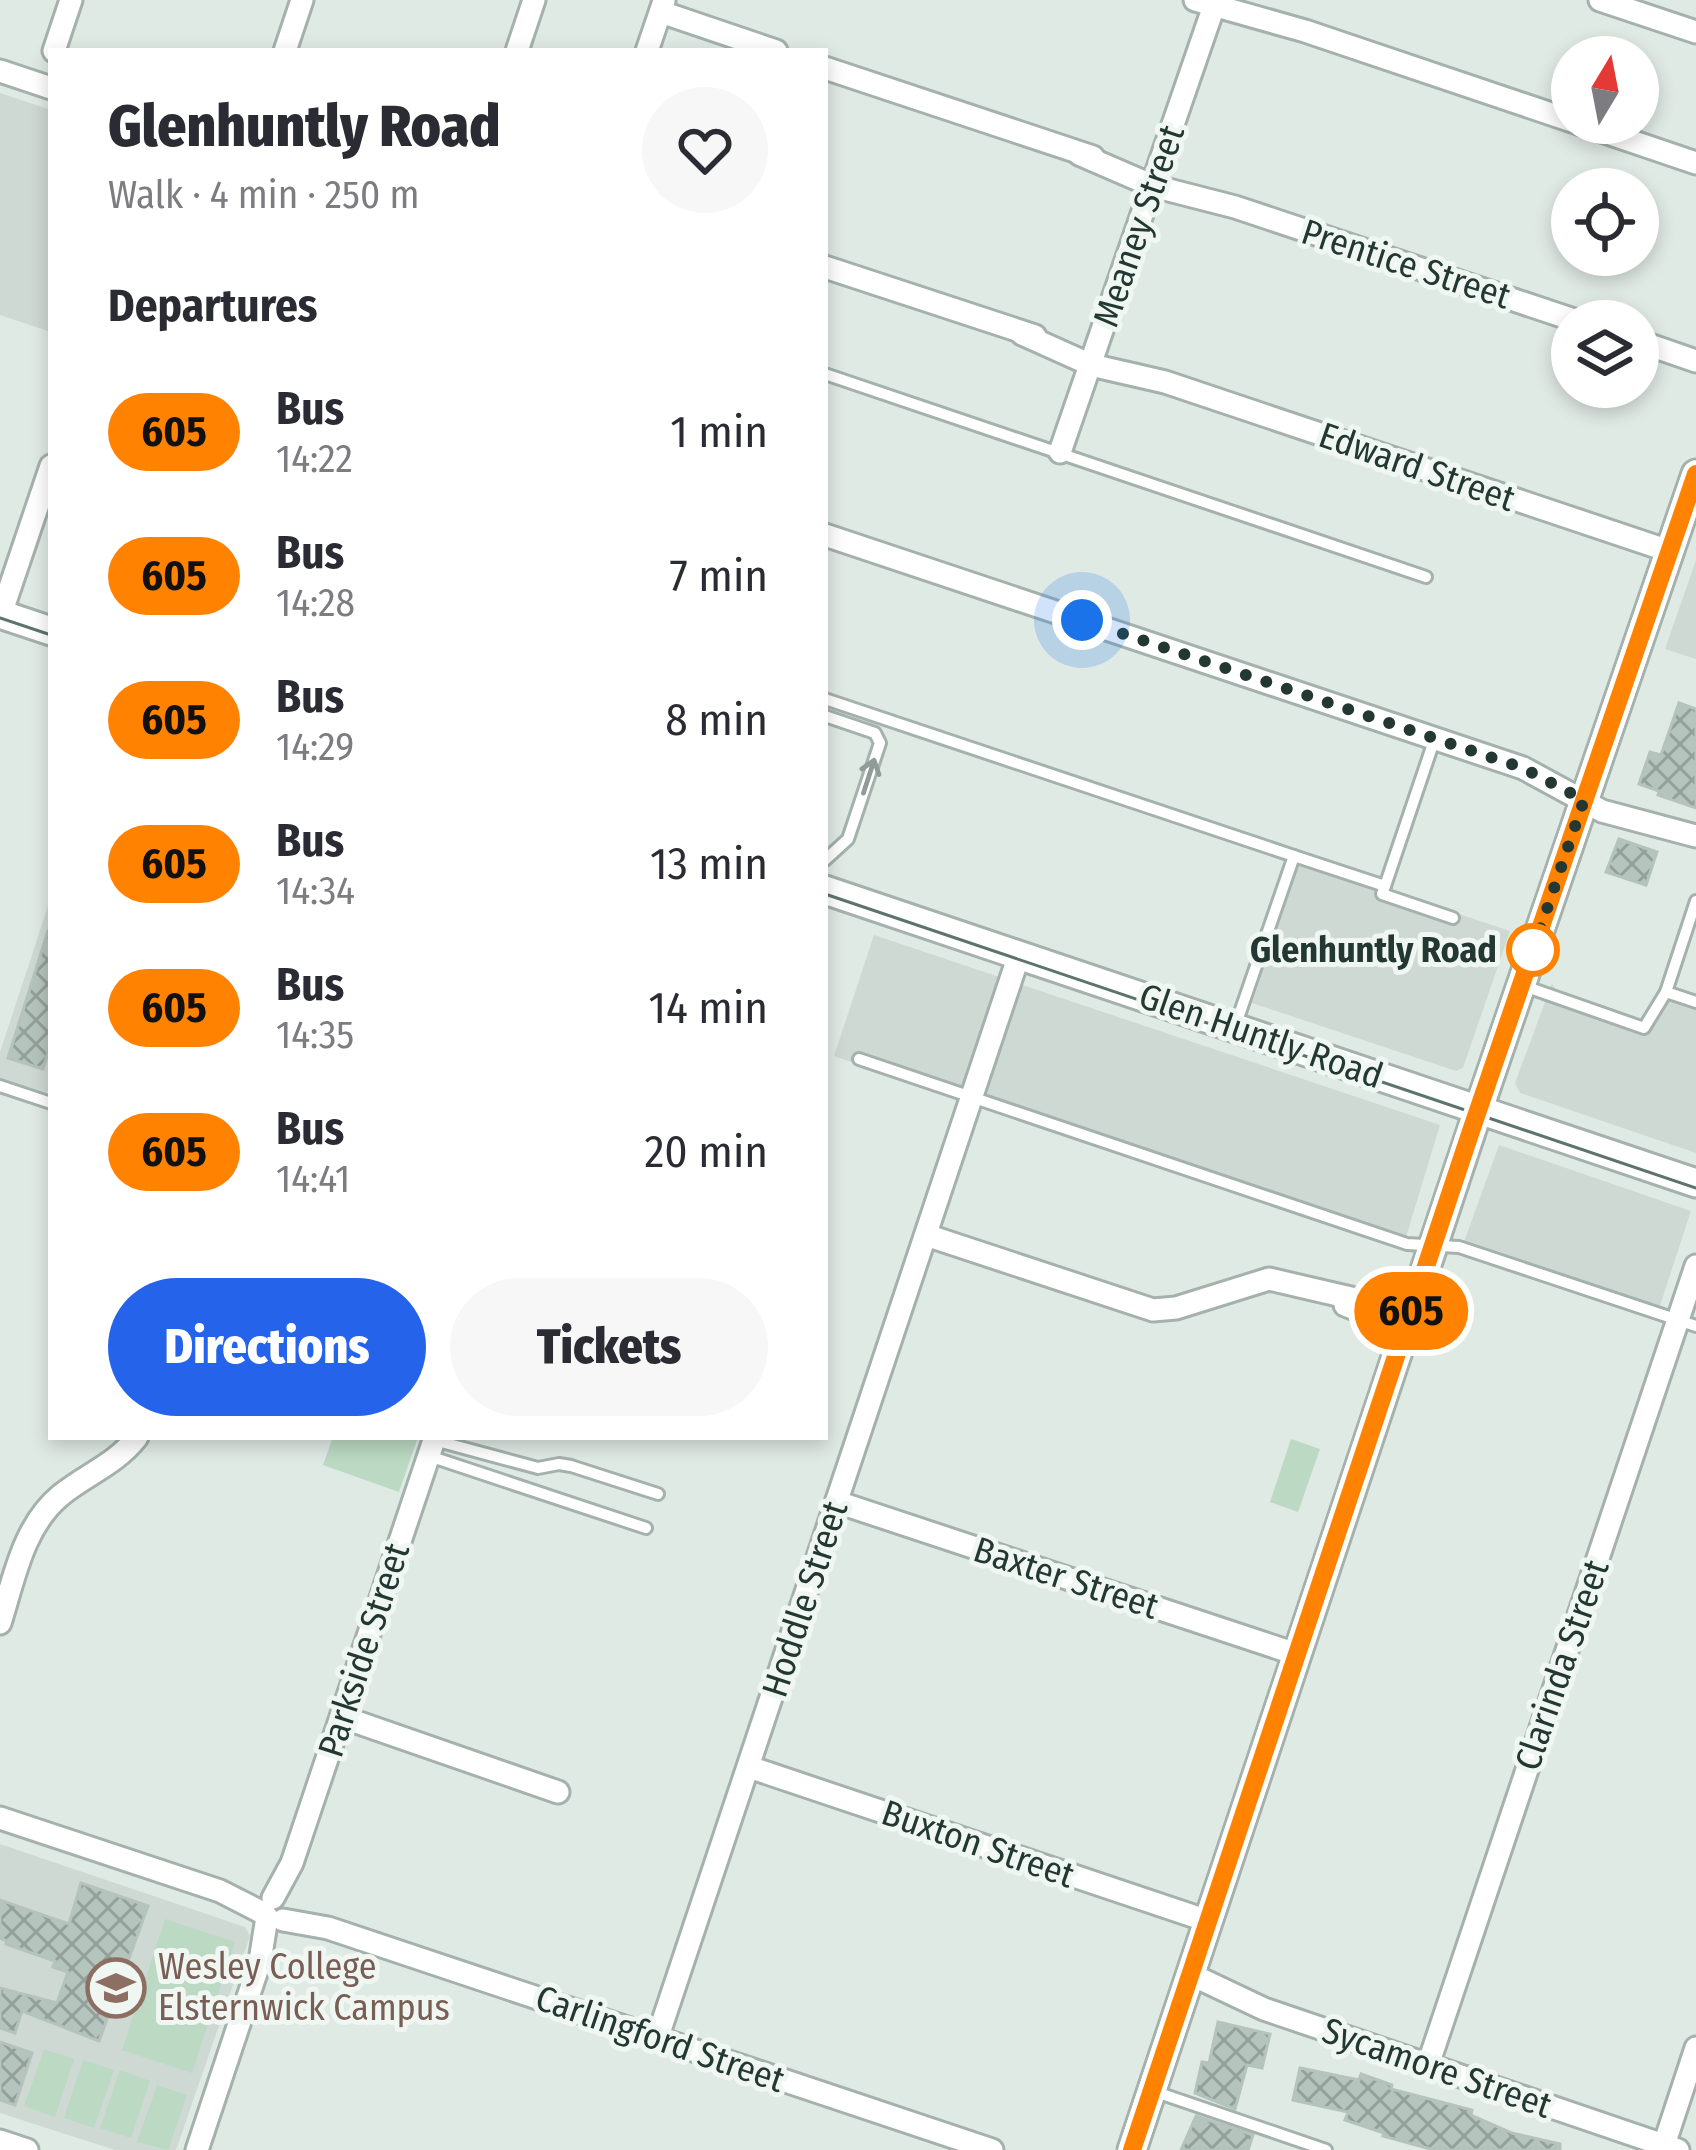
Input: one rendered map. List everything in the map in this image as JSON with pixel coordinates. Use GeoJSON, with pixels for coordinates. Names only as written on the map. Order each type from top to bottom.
{"type":"FeatureCollection","features":[{"type":"Feature","properties":{"kind":"street"},"geometry":{"type":"LineString","coordinates":[[55,48],[71,0]]}},
{"type":"Feature","properties":{"kind":"street"},"geometry":{"type":"LineString","coordinates":[[286,48],[302,0]]}},
{"type":"Feature","properties":{"kind":"street"},"geometry":{"type":"LineString","coordinates":[[518,48],[534,0]]}},
{"type":"Feature","properties":{"kind":"street"},"geometry":{"type":"LineString","coordinates":[[1600,0],[1696,32]]}},
{"type":"Feature","properties":{"kind":"street"},"geometry":{"type":"LineString","coordinates":[[1214,2],[1551,114]]}},
{"type":"Feature","properties":{"kind":"street","name":"Meaney Street"},"geometry":{"type":"LineString","coordinates":[[1060,452],[1214,2]]}},
{"type":"Feature","properties":{"kind":"street"},"geometry":{"type":"LineString","coordinates":[[648,48],[663,6],[768,48]]}},
{"type":"Feature","properties":{"kind":"street","name":"Prentice Street"},"geometry":{"type":"LineString","coordinates":[[828,69],[1551,312]]}},
{"type":"Feature","properties":{"kind":"street"},"geometry":{"type":"LineString","coordinates":[[0,71],[47,87]]}},
{"type":"Feature","properties":{"kind":"street"},"geometry":{"type":"LineString","coordinates":[[1640,144],[1696,163]]}},
{"type":"Feature","properties":{"kind":"street","name":"Edward Street"},"geometry":{"type":"LineString","coordinates":[[828,268],[1094,358],[1143,368],[1166,382],[1669,551]]}},
{"type":"Feature","properties":{"kind":"street"},"geometry":{"type":"LineString","coordinates":[[1659,348],[1696,361]]}},
{"type":"Feature","properties":{"kind":"street"},"geometry":{"type":"LineString","coordinates":[[1132,2150],[1696,474]]}},
{"type":"Feature","properties":{"kind":"street"},"geometry":{"type":"LineString","coordinates":[[48,475],[0,615],[48,630]]}},
{"type":"Feature","properties":{"kind":"street"},"geometry":{"type":"LineString","coordinates":[[828,536],[1523,768],[1553,773],[1586,795],[1696,836]]}},
{"type":"Feature","properties":{"kind":"street","name":"Glen Huntly Road"},"geometry":{"type":"LineString","coordinates":[[828,891],[1696,1183]]}},
{"type":"Feature","properties":{"kind":"street","name":"Hoddle Street"},"geometry":{"type":"LineString","coordinates":[[657,2038],[1019,955]]}},
{"type":"Feature","properties":{"kind":"street"},"geometry":{"type":"LineString","coordinates":[[926,1234],[1153,1310],[1175,1308],[1259,1279],[1408,1321]]}},
{"type":"Feature","properties":{"kind":"street","name":"Clarinda Street"},"geometry":{"type":"LineString","coordinates":[[1428,2065],[1687,1323],[1696,1266]]}},
{"type":"Feature","properties":{"kind":"street"},"geometry":{"type":"LineString","coordinates":[[0,1623],[41,1515],[65,1491],[112,1463],[134,1440]]}},
{"type":"Feature","properties":{"kind":"street","name":"Parkside Street"},"geometry":{"type":"LineString","coordinates":[[197,2150],[433,1444]]}},
{"type":"Feature","properties":{"kind":"street","name":"Baxter Street"},"geometry":{"type":"LineString","coordinates":[[837,1502],[1296,1654]]}},
{"type":"Feature","properties":{"kind":"street"},"geometry":{"type":"LineString","coordinates":[[342,1718],[558,1792]]}},
{"type":"Feature","properties":{"kind":"street","name":"Buxton Street"},"geometry":{"type":"LineString","coordinates":[[749,1767],[1208,1922]]}},
{"type":"Feature","properties":{"kind":"street","name":"Carlingford Street"},"geometry":{"type":"LineString","coordinates":[[0,1818],[992,2150]]}},
{"type":"Feature","properties":{"kind":"street","name":"Sycamore Street"},"geometry":{"type":"LineString","coordinates":[[1187,1983],[1671,2148]]}},
{"type":"Feature","properties":{"kind":"street"},"geometry":{"type":"LineString","coordinates":[[1671,2148],[1696,2048]]}},
{"type":"Feature","properties":{"kind":"street"},"geometry":{"type":"LineString","coordinates":[[0,2141],[27,2150]]}},
{"type":"Feature","properties":{"kind":"lane"},"geometry":{"type":"LineString","coordinates":[[828,375],[1426,578]]}},
{"type":"Feature","properties":{"kind":"lane"},"geometry":{"type":"LineString","coordinates":[[828,700],[1385,886]]}},
{"type":"Feature","properties":{"kind":"lane"},"geometry":{"type":"LineString","coordinates":[[828,717],[875,733],[880,743],[848,839],[828,857]]}},
{"type":"Feature","properties":{"kind":"lane"},"geometry":{"type":"LineString","coordinates":[[1435,738],[1382,894],[1453,918]]}},
{"type":"Feature","properties":{"kind":"lane"},"geometry":{"type":"LineString","coordinates":[[1235,1028],[1294,856]]}},
{"type":"Feature","properties":{"kind":"lane"},"geometry":{"type":"LineString","coordinates":[[1521,985],[1644,1028],[1666,992],[1696,902]]}},
{"type":"Feature","properties":{"kind":"lane"},"geometry":{"type":"LineString","coordinates":[[1666,992],[1696,1002]]}},
{"type":"Feature","properties":{"kind":"lane"},"geometry":{"type":"LineString","coordinates":[[859,1059],[1407,1244],[1459,1247],[1687,1323]]}},
{"type":"Feature","properties":{"kind":"lane"},"geometry":{"type":"LineString","coordinates":[[0,1086],[48,1102]]}},
{"type":"Feature","properties":{"kind":"lane"},"geometry":{"type":"LineString","coordinates":[[433,1444],[538,1468],[571,1466],[658,1494]]}},
{"type":"Feature","properties":{"kind":"lane"},"geometry":{"type":"LineString","coordinates":[[433,1444],[646,1528]]}},
{"type":"Feature","properties":{"kind":"lane"},"geometry":{"type":"LineString","coordinates":[[1152,2090],[1326,2150]]}},
{"type":"Feature","properties":{"kind":"shaded area"},"geometry":{"type":"Polygon","coordinates":[[[0,93],[48,109],[48,331],[0,315],[0,93]]]}},
{"type":"Feature","properties":{"kind":"shaded area"},"geometry":{"type":"Polygon","coordinates":[[[1696,560],[1696,659],[1665,649],[1696,560]]]}},
{"type":"Feature","properties":{"kind":"shaded area"},"geometry":{"type":"Polygon","coordinates":[[[1300,861],[1510,931],[1463,1068],[1456,1071],[1252,1003],[1300,861]]]}},
{"type":"Feature","properties":{"kind":"shaded area"},"geometry":{"type":"Polygon","coordinates":[[[48,906],[46,1096],[0,1081],[0,1052],[48,906]]]}},
{"type":"Feature","properties":{"kind":"shaded area"},"geometry":{"type":"Polygon","coordinates":[[[874,935],[1440,1125],[1403,1247],[834,1056],[874,935]]]}},
{"type":"Feature","properties":{"kind":"shaded area"},"geometry":{"type":"Polygon","coordinates":[[[1552,983],[1557,992],[1640,1020],[1660,993],[1696,1006],[1696,1153],[1520,1093],[1515,1083],[1552,983]]]}},
{"type":"Feature","properties":{"kind":"shaded area"},"geometry":{"type":"Polygon","coordinates":[[[1499,1145],[1691,1211],[1656,1318],[1461,1250],[1499,1145]]]}},
{"type":"Feature","properties":{"kind":"shaded area","name":"Wesley College Elsternwick Campus"},"geometry":{"type":"Polygon","coordinates":[[[0,1844],[245,1927],[250,1936],[176,2150],[115,2150],[0,2113],[0,1844]]]}},
{"type":"Feature","properties":{"kind":"green space"},"geometry":{"type":"Polygon","coordinates":[[[1291,1439],[1320,1449],[1298,1512],[1270,1502],[1291,1439]]]}},
{"type":"Feature","properties":{"kind":"green space"},"geometry":{"type":"Polygon","coordinates":[[[332,1440],[417,1440],[399,1492],[323,1465],[332,1440]]]}},
{"type":"Feature","properties":{"kind":"green space"},"geometry":{"type":"Polygon","coordinates":[[[165,1919],[235,1942],[192,2073],[122,2050],[165,1919]]]}},
{"type":"Feature","properties":{"kind":"green space"},"geometry":{"type":"Polygon","coordinates":[[[44,2049],[74,2059],[55,2117],[24,2106],[44,2049]]]}},
{"type":"Feature","properties":{"kind":"green space"},"geometry":{"type":"Polygon","coordinates":[[[83,2060],[114,2070],[94,2128],[64,2118],[83,2060]]]}},
{"type":"Feature","properties":{"kind":"green space"},"geometry":{"type":"Polygon","coordinates":[[[120,2070],[150,2081],[131,2138],[100,2128],[120,2070]]]}},
{"type":"Feature","properties":{"kind":"green space"},"geometry":{"type":"Polygon","coordinates":[[[157,2085],[187,2095],[168,2150],[137,2142],[157,2085]]]}},
{"type":"Feature","properties":{"kind":"building"},"geometry":{"type":"Polygon","coordinates":[[[1679,703],[1696,709],[1696,808],[1639,784],[1650,752],[1661,755],[1679,703]]]}},
{"type":"Feature","properties":{"kind":"building"},"geometry":{"type":"Polygon","coordinates":[[[1619,839],[1657,852],[1646,885],[1606,872],[1619,839]]]}},
{"type":"Feature","properties":{"kind":"building"},"geometry":{"type":"Polygon","coordinates":[[[48,931],[48,1053],[43,1069],[8,1058],[48,931]]]}},
{"type":"Feature","properties":{"kind":"building"},"geometry":{"type":"Polygon","coordinates":[[[81,1883],[148,1906],[99,2041],[22,2011],[15,2033],[0,2028],[0,1988],[57,2003],[68,1972],[53,1967],[55,1961],[0,1938],[0,1900],[69,1924],[81,1883]]]}},
{"type":"Feature","properties":{"kind":"building"},"geometry":{"type":"Polygon","coordinates":[[[1218,2022],[1270,2034],[1262,2068],[1247,2065],[1235,2109],[1195,2093],[1202,2062],[1209,2063],[1218,2022]]]}},
{"type":"Feature","properties":{"kind":"building"},"geometry":{"type":"Polygon","coordinates":[[[0,2042],[32,2053],[15,2105],[0,2100],[0,2042]]]}},
{"type":"Feature","properties":{"kind":"building"},"geometry":{"type":"Polygon","coordinates":[[[1300,2068],[1359,2080],[1361,2074],[1392,2085],[1391,2089],[1472,2110],[1471,2115],[1512,2133],[1560,2144],[1560,2150],[1434,2150],[1383,2136],[1345,2120],[1348,2112],[1293,2100],[1300,2068]]]}},
{"type":"Feature","properties":{"kind":"building"},"geometry":{"type":"Polygon","coordinates":[[[1196,2116],[1253,2135],[1248,2150],[1181,2150],[1196,2116]]]}},
{"type":"Feature","properties":{"kind":"tram line"},"geometry":{"type":"LineString","coordinates":[[0,618],[48,634]]}},
{"type":"Feature","properties":{"kind":"tram line"},"geometry":{"type":"LineString","coordinates":[[828,895],[1696,1188]]}},
{"type":"Feature","properties":{"kind":"bus line","name":"605"},"geometry":{"type":"LineString","coordinates":[[1132,2150],[1471,1131],[1696,474]]}},
{"type":"Feature","properties":{"kind":"place","name":"Glenhuntly Road"},"geometry":{"type":"Point","coordinates":[1533,950]}},
{"type":"Feature","properties":{"kind":"place","name":"Wesley College Elsternwick Campus"},"geometry":{"type":"Point","coordinates":[116,1988]}},
{"type":"Feature","properties":{"kind":"route"},"geometry":{"type":"LineString","coordinates":[[1082,620],[1523,768],[1584,800],[1533,950]]}}]}
